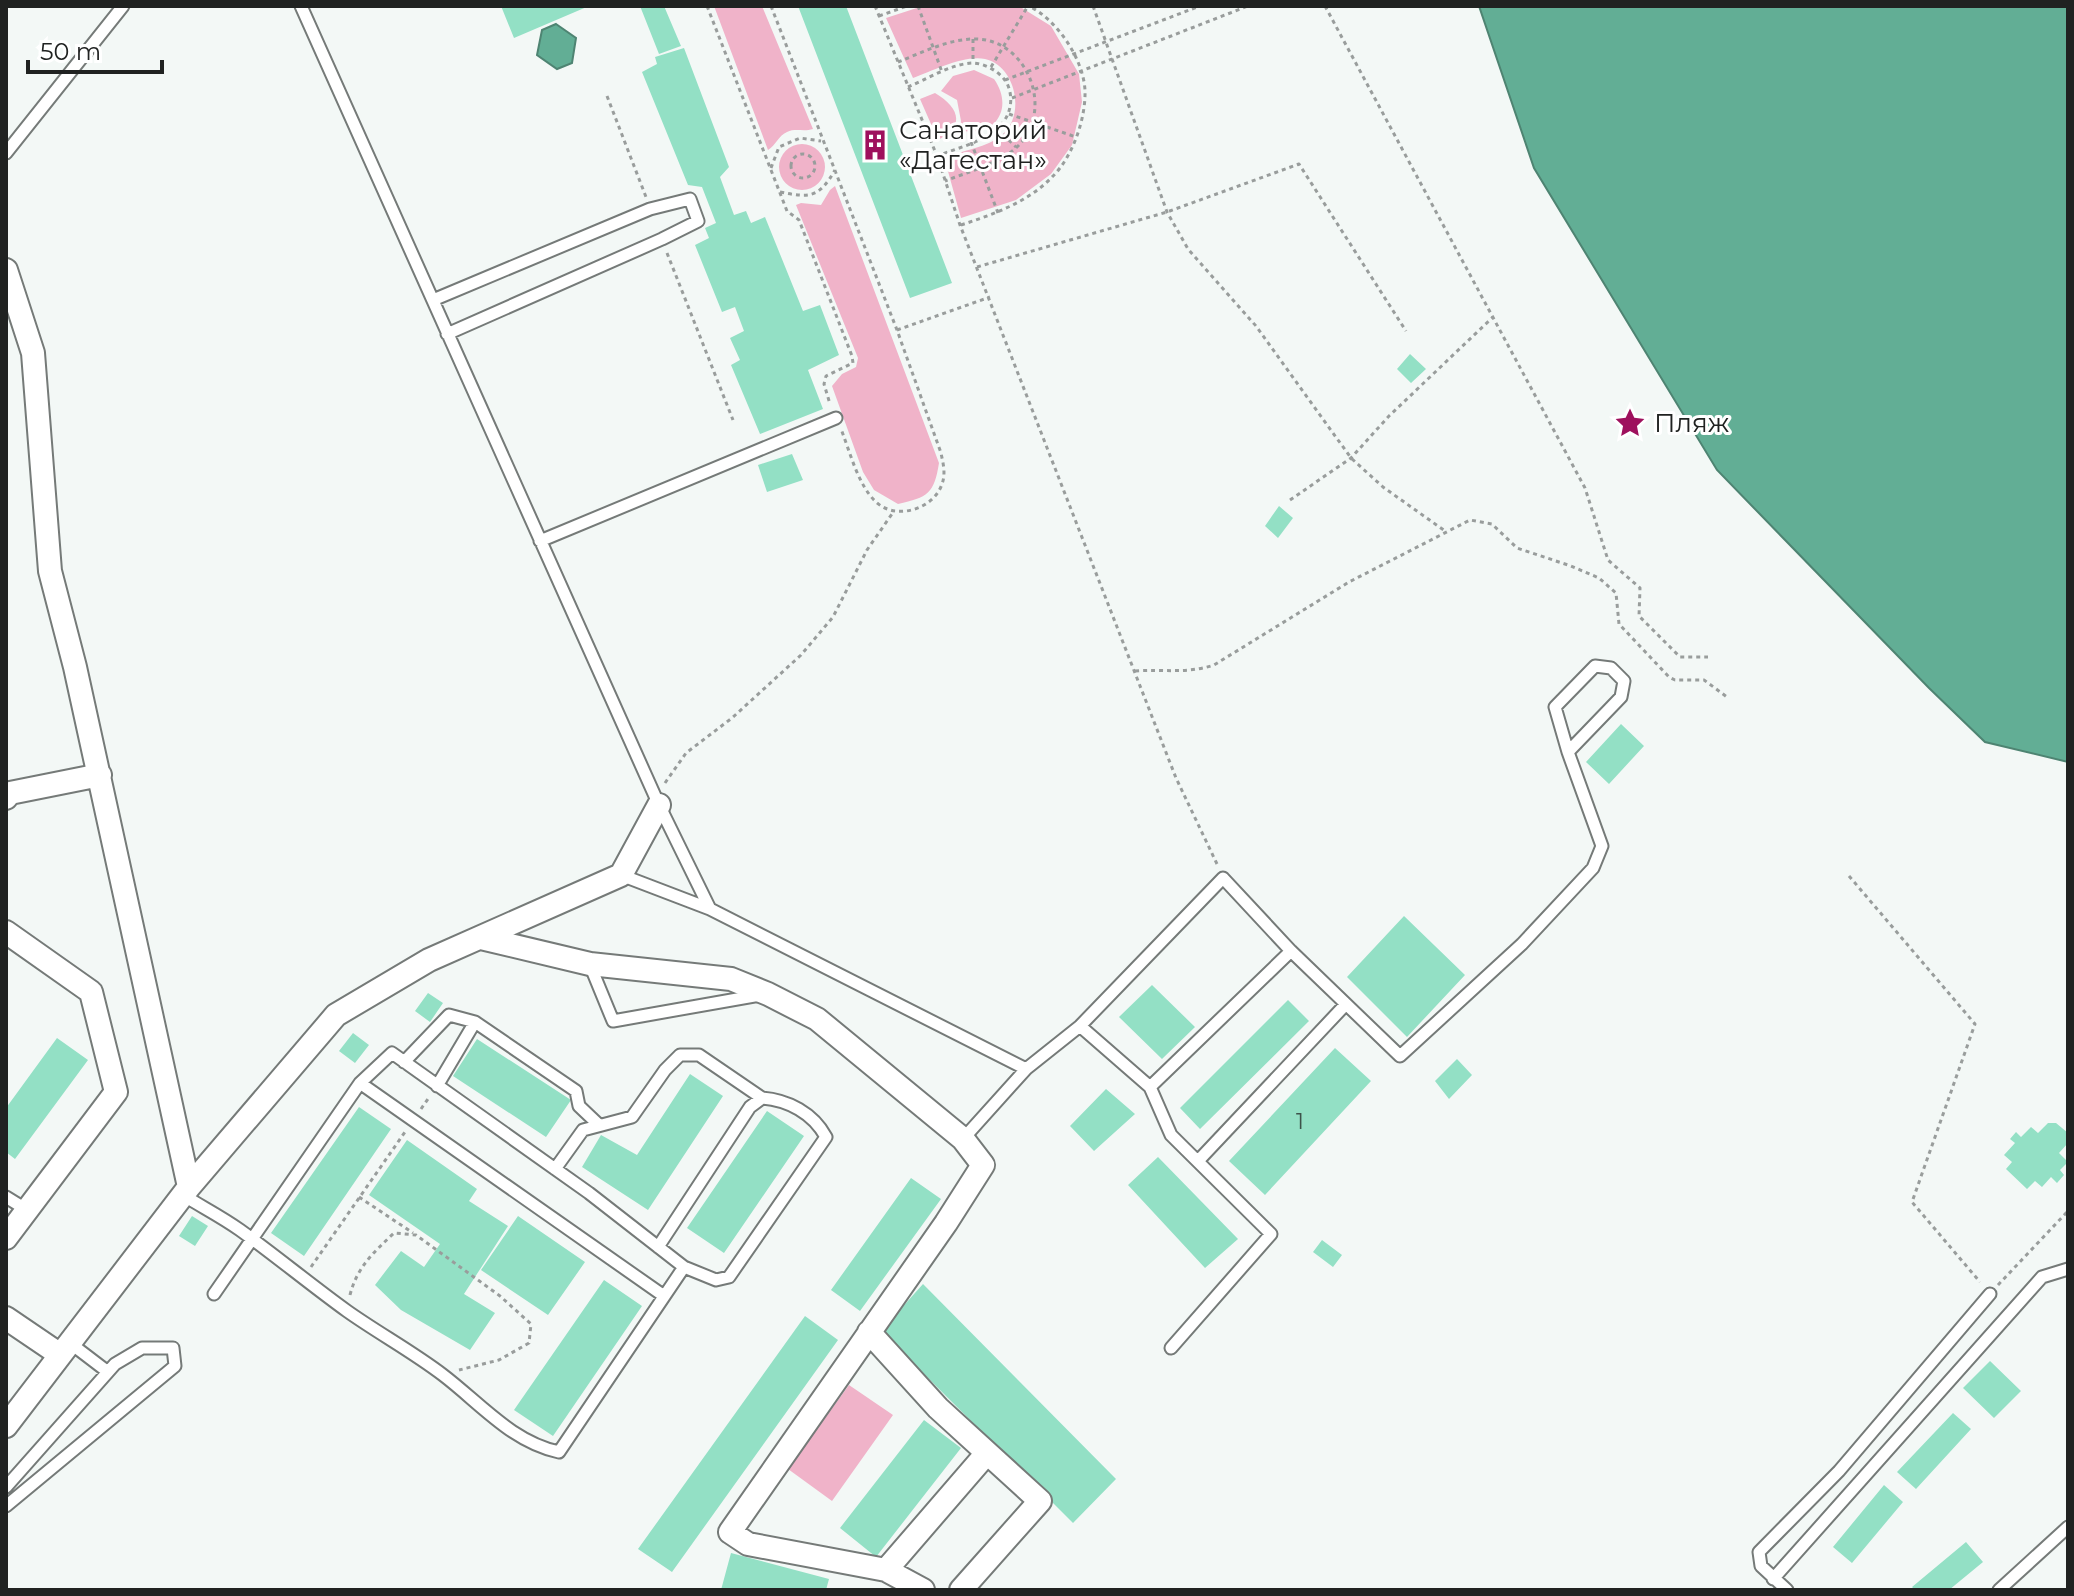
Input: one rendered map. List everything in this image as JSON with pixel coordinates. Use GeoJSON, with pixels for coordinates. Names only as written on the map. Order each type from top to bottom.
{"type":"FeatureCollection","features":[{"type":"Feature","properties":{"kind":"street"},"geometry":{"type":"LineString","coordinates":[[6,270],[33,353],[50,571],[100,775],[186,1191]]}},
{"type":"Feature","properties":{"kind":"street"},"geometry":{"type":"LineString","coordinates":[[6,798],[10,793],[100,775]]}},
{"type":"Feature","properties":{"kind":"street"},"geometry":{"type":"LineString","coordinates":[[6,1426],[186,1191],[336,1015],[429,960],[621,875],[659,805]]}},
{"type":"Feature","properties":{"kind":"street"},"geometry":{"type":"LineString","coordinates":[[481,938],[590,964],[731,979],[768,994],[817,1019],[963,1139],[983,1165],[730,1532],[748,1544],[886,1570],[923,1590]]}},
{"type":"Feature","properties":{"kind":"street"},"geometry":{"type":"LineString","coordinates":[[6,1238],[116,1092],[91,992],[8,939]]}},
{"type":"Feature","properties":{"kind":"street"},"geometry":{"type":"LineString","coordinates":[[6,1318],[64,1349]]}},
{"type":"Feature","properties":{"kind":"street"},"geometry":{"type":"LineString","coordinates":[[869,1332],[938,1408],[1040,1501],[961,1590]]}},
{"type":"Feature","properties":{"kind":"street"},"geometry":{"type":"LineString","coordinates":[[886,1570],[987,1453]]}},
{"type":"Feature","properties":{"kind":"lane"},"geometry":{"type":"LineString","coordinates":[[6,153],[123,6]]}},
{"type":"Feature","properties":{"kind":"lane"},"geometry":{"type":"LineString","coordinates":[[301,6],[659,805],[710,909]]}},
{"type":"Feature","properties":{"kind":"lane"},"geometry":{"type":"LineString","coordinates":[[433,300],[650,209],[690,199],[698,221],[447,334]]}},
{"type":"Feature","properties":{"kind":"lane"},"geometry":{"type":"LineString","coordinates":[[540,541],[836,418]]}},
{"type":"Feature","properties":{"kind":"lane"},"geometry":{"type":"LineString","coordinates":[[963,1139],[1026,1069],[1080,1026],[1223,878],[1291,951],[1400,1056],[1522,944],[1593,868],[1602,846],[1568,752],[1555,707],[1595,666],[1611,668],[1624,681],[1621,697],[1568,752]]}},
{"type":"Feature","properties":{"kind":"lane"},"geometry":{"type":"LineString","coordinates":[[621,875],[710,909],[1026,1069]]}},
{"type":"Feature","properties":{"kind":"lane"},"geometry":{"type":"LineString","coordinates":[[1150,1087],[1291,951]]}},
{"type":"Feature","properties":{"kind":"lane"},"geometry":{"type":"LineString","coordinates":[[590,964],[613,1021],[768,994]]}},
{"type":"Feature","properties":{"kind":"lane"},"geometry":{"type":"LineString","coordinates":[[1198,1161],[1346,1004]]}},
{"type":"Feature","properties":{"kind":"lane"},"geometry":{"type":"LineString","coordinates":[[404,1062],[449,1015],[475,1022],[576,1091],[579,1106],[599,1125]]}},
{"type":"Feature","properties":{"kind":"lane"},"geometry":{"type":"LineString","coordinates":[[437,1086],[475,1022]]}},
{"type":"Feature","properties":{"kind":"lane"},"geometry":{"type":"LineString","coordinates":[[1080,1026],[1150,1087],[1171,1135],[1271,1234],[1171,1348]]}},
{"type":"Feature","properties":{"kind":"lane"},"geometry":{"type":"LineString","coordinates":[[214,1294],[360,1083],[392,1053],[555,1169],[684,1267],[716,1280],[729,1277],[826,1137],[819,1125],[784,1100],[762,1098],[699,1055],[680,1055],[665,1070],[632,1117],[583,1130],[555,1169]]}},
{"type":"Feature","properties":{"kind":"lane"},"geometry":{"type":"LineString","coordinates":[[360,1083],[664,1296]]}},
{"type":"Feature","properties":{"kind":"lane"},"geometry":{"type":"LineString","coordinates":[[658,1247],[750,1107],[762,1098]]}},
{"type":"Feature","properties":{"kind":"lane"},"geometry":{"type":"LineString","coordinates":[[186,1191],[346,1310],[442,1374],[500,1423],[538,1448],[559,1452],[684,1267]]}},
{"type":"Feature","properties":{"kind":"lane"},"geometry":{"type":"LineString","coordinates":[[6,1197],[27,1210]]}},
{"type":"Feature","properties":{"kind":"lane"},"geometry":{"type":"LineString","coordinates":[[1773,1579],[2042,1277],[2068,1269]]}},
{"type":"Feature","properties":{"kind":"lane"},"geometry":{"type":"LineString","coordinates":[[1787,1590],[1761,1566],[1759,1552],[1839,1471],[1990,1294]]}},
{"type":"Feature","properties":{"kind":"lane"},"geometry":{"type":"LineString","coordinates":[[6,1487],[115,1364],[142,1348],[173,1348],[175,1366],[6,1506]]}},
{"type":"Feature","properties":{"kind":"lane"},"geometry":{"type":"LineString","coordinates":[[64,1349],[108,1372]]}},
{"type":"Feature","properties":{"kind":"lane"},"geometry":{"type":"LineString","coordinates":[[1999,1590],[2068,1527]]}},
{"type":"Feature","properties":{"kind":"path"},"geometry":{"type":"LineString","coordinates":[[707,6],[787,211],[799,220],[852,356],[853,363],[826,376],[824,384],[836,418],[865,488],[877,504],[894,511],[909,512],[928,504],[937,496],[945,472],[941,453],[897,330],[771,6]]}},
{"type":"Feature","properties":{"kind":"path"},"geometry":{"type":"LineString","coordinates":[[875,6],[937,156],[960,225],[1176,778],[1223,878]]}},
{"type":"Feature","properties":{"kind":"path"},"geometry":{"type":"LineString","coordinates":[[879,16],[907,6]]}},
{"type":"Feature","properties":{"kind":"path"},"geometry":{"type":"LineString","coordinates":[[918,6],[942,72]]}},
{"type":"Feature","properties":{"kind":"path"},"geometry":{"type":"LineString","coordinates":[[960,225],[998,213],[1022,200],[1053,176],[1070,152],[1076,137],[1085,91],[1081,72],[1062,34],[1042,13],[1028,6],[991,67]]}},
{"type":"Feature","properties":{"kind":"path"},"geometry":{"type":"LineString","coordinates":[[1093,6],[1167,212],[1188,249],[1256,326],[1351,458],[1383,487],[1445,531]]}},
{"type":"Feature","properties":{"kind":"path"},"geometry":{"type":"LineString","coordinates":[[1005,80],[1200,6]]}},
{"type":"Feature","properties":{"kind":"path"},"geometry":{"type":"LineString","coordinates":[[1012,98],[1248,6]]}},
{"type":"Feature","properties":{"kind":"path"},"geometry":{"type":"LineString","coordinates":[[1325,6],[1585,488],[1608,560],[1640,588],[1639,616],[1680,657],[1708,657]]}},
{"type":"Feature","properties":{"kind":"path"},"geometry":{"type":"LineString","coordinates":[[898,62],[973,39],[1003,46],[1019,59],[1035,89],[1036,109],[1016,147],[981,168],[945,181]]}},
{"type":"Feature","properties":{"kind":"path"},"geometry":{"type":"LineString","coordinates":[[973,39],[973,63]]}},
{"type":"Feature","properties":{"kind":"path"},"geometry":{"type":"LineString","coordinates":[[908,87],[973,63],[991,67],[1005,80],[1012,98],[1009,114],[997,129],[937,156]]}},
{"type":"Feature","properties":{"kind":"path"},"geometry":{"type":"LineString","coordinates":[[607,96],[650,209]]}},
{"type":"Feature","properties":{"kind":"path"},"geometry":{"type":"LineString","coordinates":[[1009,114],[1076,137]]}},
{"type":"Feature","properties":{"kind":"path"},"geometry":{"type":"LineString","coordinates":[[997,129],[1016,147]]}},
{"type":"Feature","properties":{"kind":"path"},"geometry":{"type":"LineString","coordinates":[[771,168],[779,147],[800,138],[821,141]]}},
{"type":"Feature","properties":{"kind":"path"},"geometry":{"type":"LineString","coordinates":[[971,142],[998,213]]}},
{"type":"Feature","properties":{"kind":"path"},"geometry":{"type":"LineString","coordinates":[[798,155],[806,155],[813,160],[814,172],[808,178],[799,178],[792,173],[792,161],[798,155]]}},
{"type":"Feature","properties":{"kind":"path"},"geometry":{"type":"LineString","coordinates":[[977,267],[1167,212],[1299,164],[1406,331]]}},
{"type":"Feature","properties":{"kind":"path"},"geometry":{"type":"LineString","coordinates":[[780,192],[806,197],[825,188],[835,170]]}},
{"type":"Feature","properties":{"kind":"path"},"geometry":{"type":"LineString","coordinates":[[662,239],[733,420]]}},
{"type":"Feature","properties":{"kind":"path"},"geometry":{"type":"LineString","coordinates":[[897,330],[990,297]]}},
{"type":"Feature","properties":{"kind":"path"},"geometry":{"type":"LineString","coordinates":[[1290,500],[1351,458],[1389,416],[1493,317]]}},
{"type":"Feature","properties":{"kind":"path"},"geometry":{"type":"LineString","coordinates":[[659,805],[663,785],[686,753],[732,718],[801,655],[833,617],[867,550],[894,511]]}},
{"type":"Feature","properties":{"kind":"path"},"geometry":{"type":"LineString","coordinates":[[1135,671],[1163,669],[1191,672],[1214,665],[1349,582],[1470,520],[1492,524],[1517,548],[1599,578],[1616,593],[1619,624],[1669,677],[1675,680],[1704,680],[1727,697]]}},
{"type":"Feature","properties":{"kind":"path"},"geometry":{"type":"LineString","coordinates":[[1849,876],[1975,1024],[1912,1202],[1990,1294],[2068,1211]]}},
{"type":"Feature","properties":{"kind":"path"},"geometry":{"type":"LineString","coordinates":[[304,1277],[437,1086]]}},
{"type":"Feature","properties":{"kind":"path"},"geometry":{"type":"LineString","coordinates":[[359,1197],[500,1296],[531,1324],[529,1343],[499,1360],[442,1374]]}},
{"type":"Feature","properties":{"kind":"path"},"geometry":{"type":"LineString","coordinates":[[346,1310],[354,1280],[367,1258],[394,1233],[416,1235]]}},
{"type":"Feature","properties":{"kind":"shaded area"},"geometry":{"type":"Polygon","coordinates":[[[714,6],[762,6],[813,129],[787,132],[768,150],[714,6]]]}},
{"type":"Feature","properties":{"kind":"shaded area"},"geometry":{"type":"Polygon","coordinates":[[[923,6],[1022,8],[1051,26],[1079,74],[1082,102],[1072,145],[1051,174],[1016,200],[961,218],[944,157],[982,146],[1002,135],[1014,116],[1014,92],[1004,71],[996,63],[985,59],[958,61],[913,78],[886,18],[923,6]]]}},
{"type":"Feature","properties":{"kind":"shaded area"},"geometry":{"type":"Polygon","coordinates":[[[1479,6],[2068,6],[2068,762],[1985,742],[1717,470],[1534,168],[1479,6]]]}},
{"type":"Feature","properties":{"kind":"shaded area"},"geometry":{"type":"Polygon","coordinates":[[[556,24],[576,38],[572,63],[557,69],[537,55],[542,30],[556,24]]]}},
{"type":"Feature","properties":{"kind":"shaded area"},"geometry":{"type":"Polygon","coordinates":[[[974,70],[994,79],[1002,101],[998,119],[991,126],[971,132],[959,130],[961,121],[957,100],[941,91],[953,76],[974,70]]]}},
{"type":"Feature","properties":{"kind":"shaded area"},"geometry":{"type":"Polygon","coordinates":[[[935,93],[950,104],[956,116],[953,129],[938,140],[920,99],[935,93]]]}},
{"type":"Feature","properties":{"kind":"shaded area"},"geometry":{"type":"Polygon","coordinates":[[[802,144],[818,151],[825,167],[818,183],[802,190],[786,183],[779,167],[786,151],[802,144]]]}},
{"type":"Feature","properties":{"kind":"shaded area"},"geometry":{"type":"Polygon","coordinates":[[[835,186],[939,463],[935,482],[928,492],[898,504],[874,490],[863,472],[832,386],[842,374],[856,367],[858,358],[796,205],[821,205],[835,186]]]}},
{"type":"Feature","properties":{"kind":"shaded area"},"geometry":{"type":"Polygon","coordinates":[[[849,1385],[893,1415],[832,1501],[788,1469],[849,1385]]]}},
{"type":"Feature","properties":{"kind":"building"},"geometry":{"type":"Polygon","coordinates":[[[501,6],[589,6],[514,38],[501,6]]]}},
{"type":"Feature","properties":{"kind":"building"},"geometry":{"type":"Polygon","coordinates":[[[640,6],[664,6],[681,46],[659,54],[640,6]]]}},
{"type":"Feature","properties":{"kind":"building","name":"Санаторий «Дагестан»"},"geometry":{"type":"Polygon","coordinates":[[[798,6],[846,6],[952,283],[910,298],[798,6]]]}},
{"type":"Feature","properties":{"kind":"building"},"geometry":{"type":"Polygon","coordinates":[[[684,48],[729,167],[720,177],[734,215],[746,211],[751,223],[765,217],[803,311],[820,305],[839,355],[808,370],[823,409],[760,434],[731,365],[740,360],[730,338],[744,331],[735,307],[722,312],[695,245],[709,238],[705,228],[716,223],[702,187],[688,185],[642,72],[657,64],[655,57],[684,48]]]}},
{"type":"Feature","properties":{"kind":"building"},"geometry":{"type":"Polygon","coordinates":[[[1410,354],[1426,369],[1411,383],[1397,369],[1410,354]]]}},
{"type":"Feature","properties":{"kind":"building"},"geometry":{"type":"Polygon","coordinates":[[[792,454],[803,480],[767,492],[758,465],[792,454]]]}},
{"type":"Feature","properties":{"kind":"building"},"geometry":{"type":"Polygon","coordinates":[[[1279,506],[1293,518],[1278,538],[1265,526],[1279,506]]]}},
{"type":"Feature","properties":{"kind":"building"},"geometry":{"type":"Polygon","coordinates":[[[1621,724],[1644,746],[1609,784],[1586,762],[1621,724]]]}},
{"type":"Feature","properties":{"kind":"building"},"geometry":{"type":"Polygon","coordinates":[[[1404,916],[1465,975],[1407,1037],[1347,977],[1404,916]]]}},
{"type":"Feature","properties":{"kind":"building"},"geometry":{"type":"Polygon","coordinates":[[[1152,985],[1195,1027],[1162,1059],[1119,1017],[1152,985]]]}},
{"type":"Feature","properties":{"kind":"building"},"geometry":{"type":"Polygon","coordinates":[[[428,993],[443,1003],[430,1022],[415,1011],[428,993]]]}},
{"type":"Feature","properties":{"kind":"building"},"geometry":{"type":"Polygon","coordinates":[[[1288,1000],[1309,1021],[1200,1129],[1180,1108],[1288,1000]]]}},
{"type":"Feature","properties":{"kind":"building"},"geometry":{"type":"Polygon","coordinates":[[[353,1033],[369,1045],[355,1063],[339,1051],[353,1033]]]}},
{"type":"Feature","properties":{"kind":"building"},"geometry":{"type":"Polygon","coordinates":[[[57,1038],[88,1060],[15,1159],[6,1152],[6,1108],[57,1038]]]}},
{"type":"Feature","properties":{"kind":"building"},"geometry":{"type":"Polygon","coordinates":[[[477,1039],[571,1100],[546,1137],[453,1076],[477,1039]]]}},
{"type":"Feature","properties":{"kind":"building"},"geometry":{"type":"Polygon","coordinates":[[[1335,1048],[1371,1081],[1265,1195],[1229,1161],[1335,1048]]]}},
{"type":"Feature","properties":{"kind":"building"},"geometry":{"type":"Polygon","coordinates":[[[1457,1059],[1472,1075],[1449,1099],[1435,1081],[1457,1059]]]}},
{"type":"Feature","properties":{"kind":"building"},"geometry":{"type":"Polygon","coordinates":[[[690,1074],[723,1096],[648,1210],[582,1167],[601,1135],[637,1155],[690,1074]]]}},
{"type":"Feature","properties":{"kind":"building"},"geometry":{"type":"Polygon","coordinates":[[[1106,1089],[1135,1114],[1094,1151],[1070,1126],[1106,1089]]]}},
{"type":"Feature","properties":{"kind":"building"},"geometry":{"type":"Polygon","coordinates":[[[359,1107],[391,1129],[304,1256],[271,1233],[359,1107]]]}},
{"type":"Feature","properties":{"kind":"building"},"geometry":{"type":"Polygon","coordinates":[[[767,1111],[804,1136],[724,1253],[687,1228],[767,1111]]]}},
{"type":"Feature","properties":{"kind":"building"},"geometry":{"type":"Polygon","coordinates":[[[2048,1123],[2056,1123],[2068,1133],[2068,1143],[2059,1153],[2068,1162],[2060,1170],[2064,1175],[2057,1183],[2051,1177],[2042,1187],[2035,1181],[2027,1189],[2006,1169],[2012,1162],[2004,1155],[2015,1143],[2010,1139],[2016,1132],[2021,1137],[2031,1127],[2038,1133],[2048,1123]]]}},
{"type":"Feature","properties":{"kind":"building"},"geometry":{"type":"Polygon","coordinates":[[[407,1140],[477,1189],[469,1201],[508,1226],[464,1294],[495,1313],[470,1350],[401,1310],[375,1285],[401,1251],[424,1267],[440,1244],[369,1195],[407,1140]]]}},
{"type":"Feature","properties":{"kind":"building"},"geometry":{"type":"Polygon","coordinates":[[[1158,1157],[1238,1239],[1205,1268],[1128,1185],[1158,1157]]]}},
{"type":"Feature","properties":{"kind":"building"},"geometry":{"type":"Polygon","coordinates":[[[911,1178],[941,1199],[860,1311],[831,1290],[911,1178]]]}},
{"type":"Feature","properties":{"kind":"building"},"geometry":{"type":"Polygon","coordinates":[[[192,1216],[208,1226],[195,1246],[179,1236],[192,1216]]]}},
{"type":"Feature","properties":{"kind":"building"},"geometry":{"type":"Polygon","coordinates":[[[518,1216],[585,1262],[548,1315],[481,1270],[518,1216]]]}},
{"type":"Feature","properties":{"kind":"building"},"geometry":{"type":"Polygon","coordinates":[[[1322,1240],[1342,1255],[1333,1267],[1313,1252],[1322,1240]]]}},
{"type":"Feature","properties":{"kind":"building"},"geometry":{"type":"Polygon","coordinates":[[[604,1280],[642,1306],[553,1436],[514,1410],[604,1280]]]}},
{"type":"Feature","properties":{"kind":"building"},"geometry":{"type":"Polygon","coordinates":[[[923,1284],[1116,1479],[1073,1523],[881,1331],[923,1284]]]}},
{"type":"Feature","properties":{"kind":"building"},"geometry":{"type":"Polygon","coordinates":[[[805,1316],[838,1340],[672,1572],[638,1549],[805,1316]]]}},
{"type":"Feature","properties":{"kind":"building"},"geometry":{"type":"Polygon","coordinates":[[[1990,1361],[2021,1391],[1994,1418],[1963,1388],[1990,1361]]]}},
{"type":"Feature","properties":{"kind":"building"},"geometry":{"type":"Polygon","coordinates":[[[1953,1413],[1971,1429],[1916,1489],[1897,1472],[1953,1413]]]}},
{"type":"Feature","properties":{"kind":"building"},"geometry":{"type":"Polygon","coordinates":[[[924,1420],[961,1448],[876,1557],[840,1528],[924,1420]]]}},
{"type":"Feature","properties":{"kind":"building"},"geometry":{"type":"Polygon","coordinates":[[[1884,1485],[1903,1502],[1852,1563],[1833,1547],[1884,1485]]]}},
{"type":"Feature","properties":{"kind":"building"},"geometry":{"type":"Polygon","coordinates":[[[1966,1542],[1983,1562],[1949,1590],[1915,1590],[1912,1587],[1966,1542]]]}},
{"type":"Feature","properties":{"kind":"building"},"geometry":{"type":"Polygon","coordinates":[[[731,1553],[829,1579],[826,1590],[721,1590],[731,1553]]]}},
{"type":"Feature","properties":{"kind":"place","name":"Санаторий «Дагестан»"},"geometry":{"type":"Point","coordinates":[875,145]}},
{"type":"Feature","properties":{"kind":"place","name":"Пляж"},"geometry":{"type":"Point","coordinates":[1630,423]}}]}
